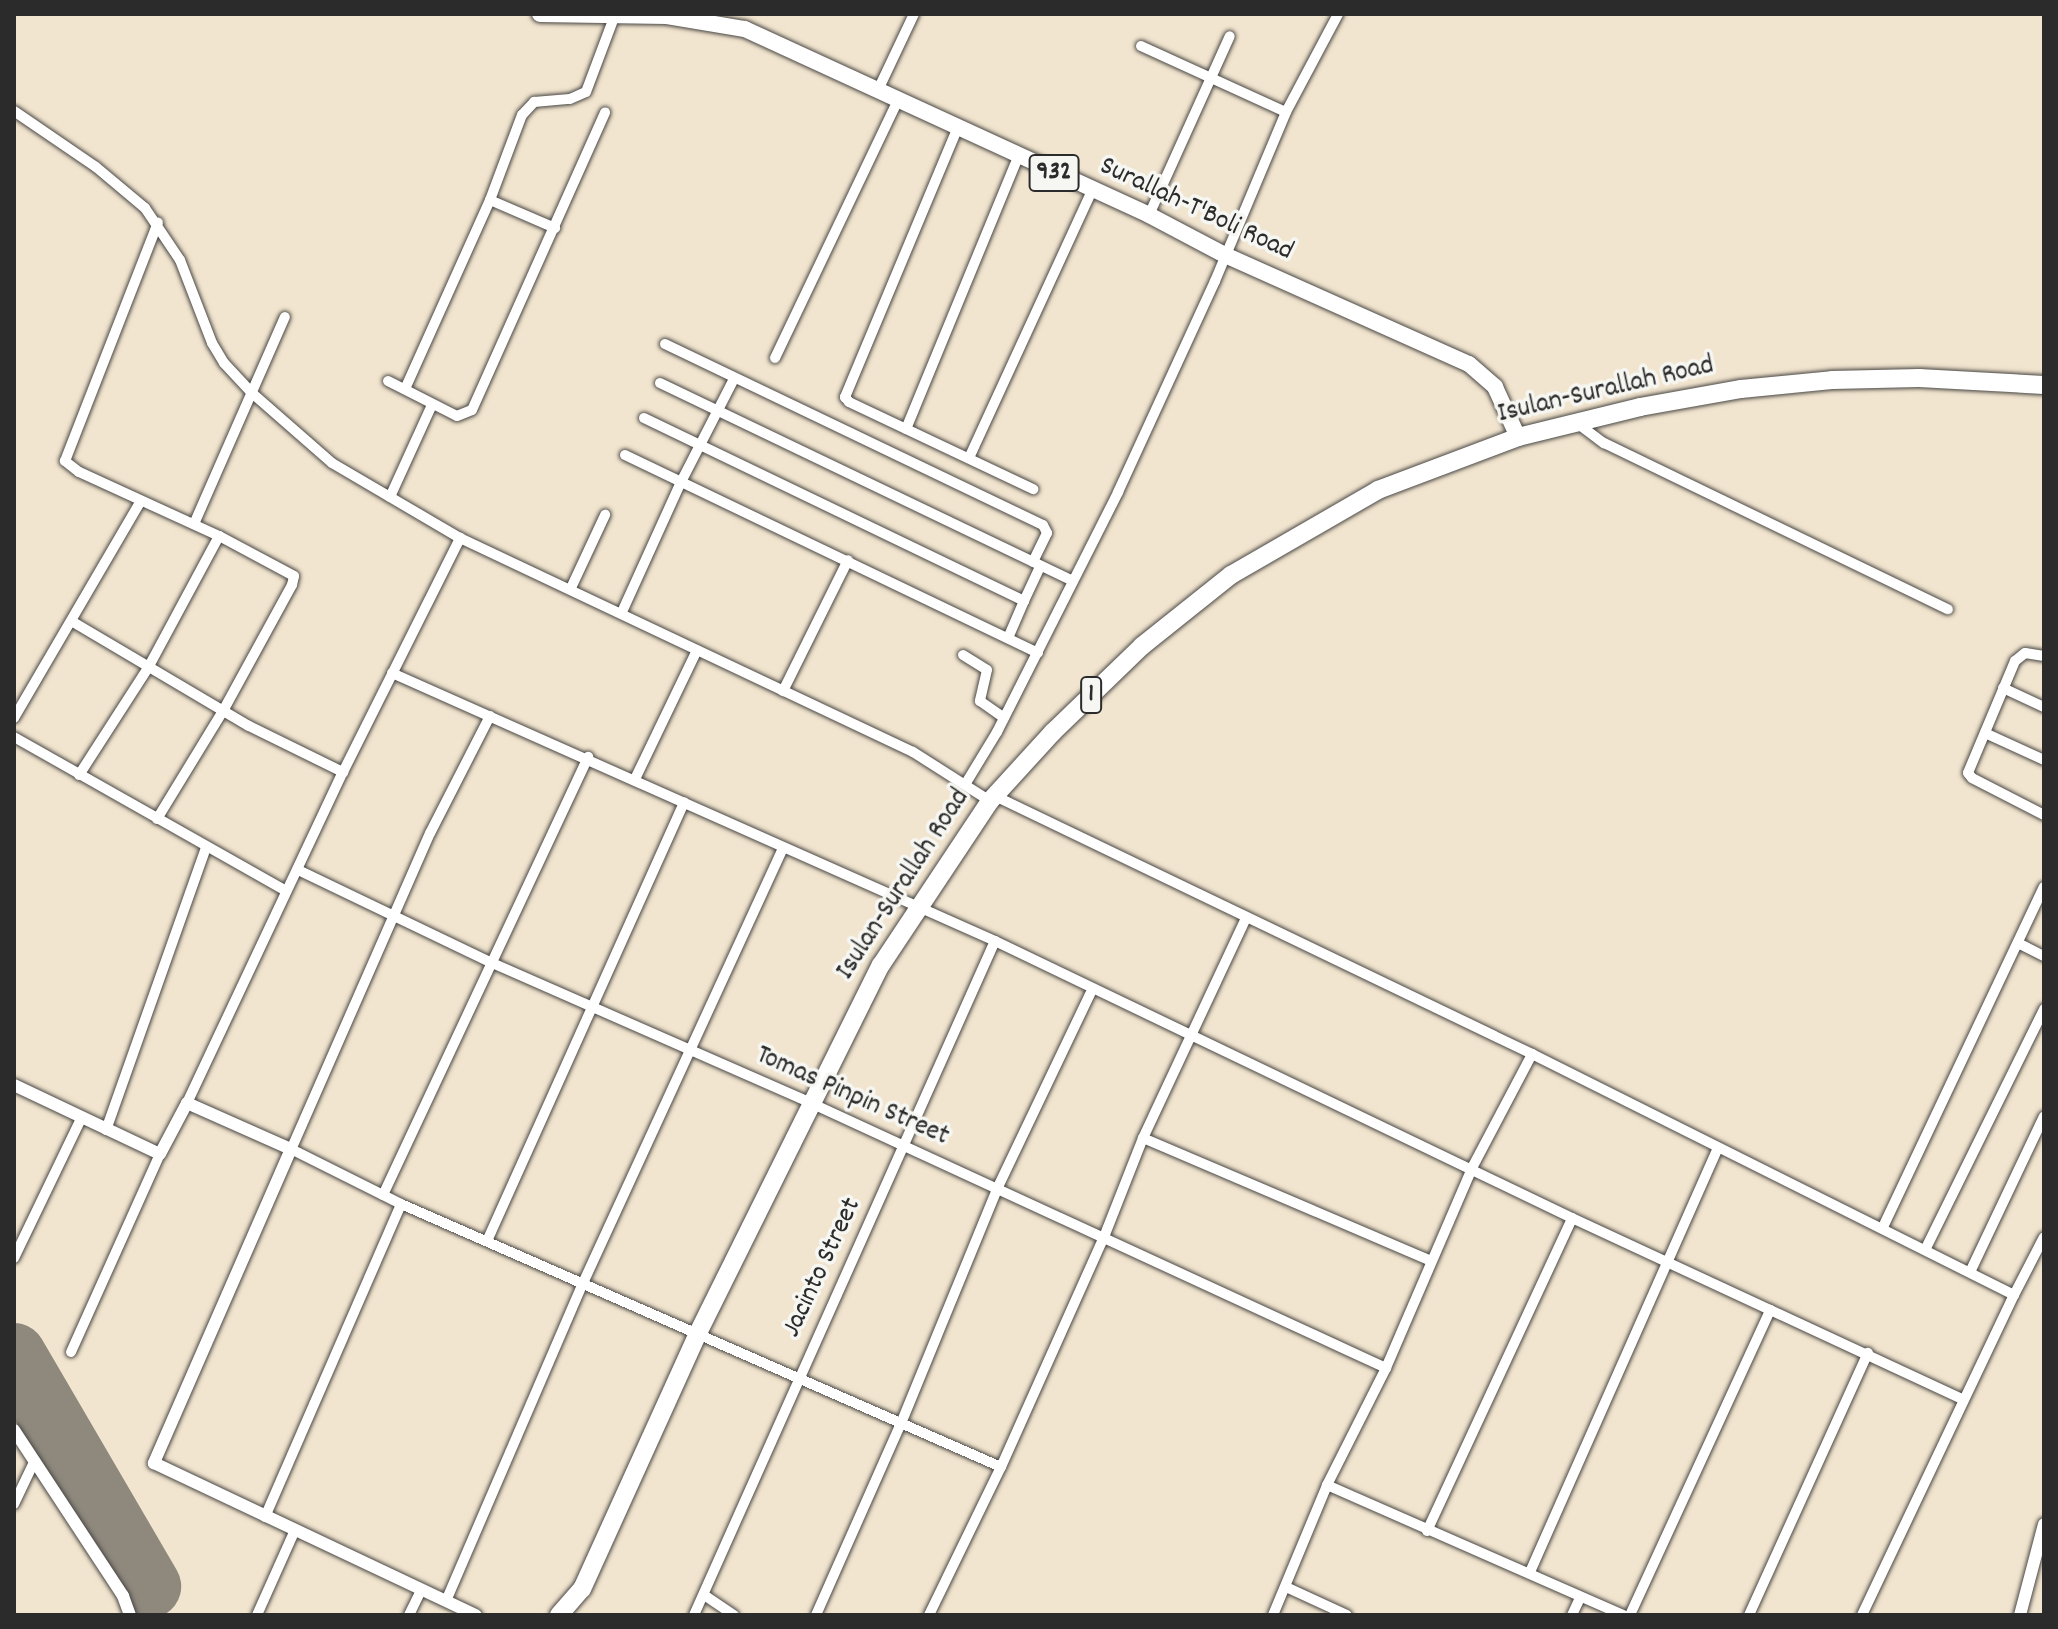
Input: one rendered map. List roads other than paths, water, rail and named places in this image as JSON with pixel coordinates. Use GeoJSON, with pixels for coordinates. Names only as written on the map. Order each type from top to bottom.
{"type":"FeatureCollection","features":[{"type":"Feature","properties":{"kind":"highway","name":"Isulan-Surallah Road"},"geometry":{"type":"LineString","coordinates":[[559,1615],[582,1589],[698,1333],[856,1013],[917,907],[992,798],[1053,732],[1142,646],[1231,575],[1378,490],[1518,437],[1575,421],[1741,389],[1832,380],[1919,378],[2044,385]]}},
{"type":"Feature","properties":{"kind":"highway","name":"Isulan-Surallah Road"},"geometry":{"type":"LineString","coordinates":[[581,1615],[582,1589]]}},
{"type":"Feature","properties":{"kind":"main road","name":"Surallah-T'Boli Road"},"geometry":{"type":"LineString","coordinates":[[540,14],[628,14],[696,19],[745,29],[1149,215],[1225,255],[1469,364],[1495,387],[1518,437]]}},
{"type":"Feature","properties":{"kind":"street"},"geometry":{"type":"LineString","coordinates":[[878,90],[914,14]]}},
{"type":"Feature","properties":{"kind":"street"},"geometry":{"type":"LineString","coordinates":[[966,783],[1004,718],[1073,581],[1225,255],[1286,112],[1338,14]]}},
{"type":"Feature","properties":{"kind":"street"},"geometry":{"type":"LineString","coordinates":[[405,389],[490,200],[525,109],[534,102],[570,99],[586,92],[615,15]]}},
{"type":"Feature","properties":{"kind":"street"},"geometry":{"type":"LineString","coordinates":[[1149,215],[1209,76],[1230,36]]}},
{"type":"Feature","properties":{"kind":"street"},"geometry":{"type":"LineString","coordinates":[[1141,46],[1286,112]]}},
{"type":"Feature","properties":{"kind":"street"},"geometry":{"type":"LineString","coordinates":[[775,358],[898,100]]}},
{"type":"Feature","properties":{"kind":"street"},"geometry":{"type":"LineString","coordinates":[[14,111],[96,167],[145,208],[158,223],[185,271],[212,343],[232,373],[332,463],[460,538],[913,752],[992,798],[1532,1054],[1971,1270],[2014,1295]]}},
{"type":"Feature","properties":{"kind":"street"},"geometry":{"type":"LineString","coordinates":[[388,381],[457,416],[472,410],[605,112]]}},
{"type":"Feature","properties":{"kind":"street"},"geometry":{"type":"LineString","coordinates":[[958,127],[845,395],[849,402],[1033,489]]}},
{"type":"Feature","properties":{"kind":"street"},"geometry":{"type":"LineString","coordinates":[[906,429],[1018,157]]}},
{"type":"Feature","properties":{"kind":"street"},"geometry":{"type":"LineString","coordinates":[[969,458],[1092,190]]}},
{"type":"Feature","properties":{"kind":"street"},"geometry":{"type":"LineString","coordinates":[[490,200],[555,228]]}},
{"type":"Feature","properties":{"kind":"street"},"geometry":{"type":"LineString","coordinates":[[157,819],[223,711],[292,585],[294,576],[219,536],[79,472],[65,459],[158,223]]}},
{"type":"Feature","properties":{"kind":"street"},"geometry":{"type":"LineString","coordinates":[[194,524],[285,317]]}},
{"type":"Feature","properties":{"kind":"street"},"geometry":{"type":"LineString","coordinates":[[665,344],[1043,525],[1047,533],[1008,638]]}},
{"type":"Feature","properties":{"kind":"street"},"geometry":{"type":"LineString","coordinates":[[622,612],[681,482],[734,379]]}},
{"type":"Feature","properties":{"kind":"street"},"geometry":{"type":"LineString","coordinates":[[660,383],[1073,581]]}},
{"type":"Feature","properties":{"kind":"street"},"geometry":{"type":"LineString","coordinates":[[390,497],[432,405]]}},
{"type":"Feature","properties":{"kind":"street"},"geometry":{"type":"LineString","coordinates":[[644,418],[1024,601]]}},
{"type":"Feature","properties":{"kind":"street"},"geometry":{"type":"LineString","coordinates":[[1575,421],[1604,443],[1948,609]]}},
{"type":"Feature","properties":{"kind":"street"},"geometry":{"type":"LineString","coordinates":[[625,455],[1038,653]]}},
{"type":"Feature","properties":{"kind":"street"},"geometry":{"type":"LineString","coordinates":[[14,718],[73,622],[141,501]]}},
{"type":"Feature","properties":{"kind":"street"},"geometry":{"type":"LineString","coordinates":[[571,588],[605,515]]}},
{"type":"Feature","properties":{"kind":"street"},"geometry":{"type":"LineString","coordinates":[[79,775],[148,668],[219,536]]}},
{"type":"Feature","properties":{"kind":"street"},"geometry":{"type":"LineString","coordinates":[[71,1352],[160,1154],[343,772],[460,538]]}},
{"type":"Feature","properties":{"kind":"street"},"geometry":{"type":"LineString","coordinates":[[783,691],[848,560]]}},
{"type":"Feature","properties":{"kind":"street"},"geometry":{"type":"LineString","coordinates":[[73,622],[223,711],[343,772]]}},
{"type":"Feature","properties":{"kind":"street"},"geometry":{"type":"LineString","coordinates":[[635,779],[697,650]]}},
{"type":"Feature","properties":{"kind":"street"},"geometry":{"type":"LineString","coordinates":[[2044,656],[2031,652],[2020,655],[1968,768],[1969,776],[2044,815]]}},
{"type":"Feature","properties":{"kind":"street"},"geometry":{"type":"LineString","coordinates":[[963,655],[987,670],[980,701],[1004,718]]}},
{"type":"Feature","properties":{"kind":"street"},"geometry":{"type":"LineString","coordinates":[[392,673],[588,757],[783,848],[995,941],[1572,1218],[1962,1399]]}},
{"type":"Feature","properties":{"kind":"street"},"geometry":{"type":"LineString","coordinates":[[2003,688],[2044,707]]}},
{"type":"Feature","properties":{"kind":"street"},"geometry":{"type":"LineString","coordinates":[[476,1615],[154,1463],[393,915],[490,716]]}},
{"type":"Feature","properties":{"kind":"street"},"geometry":{"type":"LineString","coordinates":[[1985,733],[2044,760]]}},
{"type":"Feature","properties":{"kind":"street"},"geometry":{"type":"LineString","coordinates":[[14,737],[286,891]]}},
{"type":"Feature","properties":{"kind":"street"},"geometry":{"type":"LineString","coordinates":[[383,1195],[588,757]]}},
{"type":"Feature","properties":{"kind":"street"},"geometry":{"type":"LineString","coordinates":[[487,1241],[590,1005],[684,802]]}},
{"type":"Feature","properties":{"kind":"street"},"geometry":{"type":"LineString","coordinates":[[106,1130],[206,848]]}},
{"type":"Feature","properties":{"kind":"street"},"geometry":{"type":"LineString","coordinates":[[446,1601],[583,1283],[783,848]]}},
{"type":"Feature","properties":{"kind":"street","name":"Tomas Pinpin Street"},"geometry":{"type":"LineString","coordinates":[[298,870],[490,962],[906,1146],[1386,1368]]}},
{"type":"Feature","properties":{"kind":"street"},"geometry":{"type":"LineString","coordinates":[[1883,1227],[2044,887]]}},
{"type":"Feature","properties":{"kind":"street"},"geometry":{"type":"LineString","coordinates":[[929,1615],[1001,1467],[1104,1237],[1143,1138],[1246,918]]}},
{"type":"Feature","properties":{"kind":"street","name":"Jacinto Street"},"geometry":{"type":"LineString","coordinates":[[694,1615],[995,941]]}},
{"type":"Feature","properties":{"kind":"street"},"geometry":{"type":"LineString","coordinates":[[2018,943],[2044,956]]}},
{"type":"Feature","properties":{"kind":"street"},"geometry":{"type":"LineString","coordinates":[[816,1615],[902,1421],[997,1189],[1092,990]]}},
{"type":"Feature","properties":{"kind":"street"},"geometry":{"type":"LineString","coordinates":[[1926,1248],[2044,1009]]}},
{"type":"Feature","properties":{"kind":"street"},"geometry":{"type":"LineString","coordinates":[[1273,1615],[1327,1485],[1386,1368],[1472,1168],[1532,1054]]}},
{"type":"Feature","properties":{"kind":"street"},"geometry":{"type":"LineString","coordinates":[[14,1085],[160,1154]]}},
{"type":"Feature","properties":{"kind":"street"},"geometry":{"type":"LineString","coordinates":[[187,1103],[291,1149],[401,1204],[1001,1467]]}},
{"type":"Feature","properties":{"kind":"street"},"geometry":{"type":"LineString","coordinates":[[1971,1270],[2044,1116]]}},
{"type":"Feature","properties":{"kind":"street"},"geometry":{"type":"LineString","coordinates":[[14,1258],[81,1119]]}},
{"type":"Feature","properties":{"kind":"street"},"geometry":{"type":"LineString","coordinates":[[1143,1138],[1431,1261]]}},
{"type":"Feature","properties":{"kind":"street"},"geometry":{"type":"LineString","coordinates":[[1530,1572],[1718,1148]]}},
{"type":"Feature","properties":{"kind":"street"},"geometry":{"type":"LineString","coordinates":[[265,1517],[401,1204]]}},
{"type":"Feature","properties":{"kind":"street"},"geometry":{"type":"LineString","coordinates":[[1427,1531],[1572,1218]]}},
{"type":"Feature","properties":{"kind":"street"},"geometry":{"type":"LineString","coordinates":[[1862,1615],[1962,1399],[2044,1237]]}},
{"type":"Feature","properties":{"kind":"street"},"geometry":{"type":"LineString","coordinates":[[1630,1615],[1770,1310]]}},
{"type":"Feature","properties":{"kind":"street"},"geometry":{"type":"LineString","coordinates":[[1749,1615],[1868,1353]]}},
{"type":"Feature","properties":{"kind":"street"},"geometry":{"type":"LineString","coordinates":[[14,1430],[123,1596],[130,1615]]}},
{"type":"Feature","properties":{"kind":"street"},"geometry":{"type":"LineString","coordinates":[[14,1504],[34,1462]]}},
{"type":"Feature","properties":{"kind":"street"},"geometry":{"type":"LineString","coordinates":[[27,1478],[43,1475]]}},
{"type":"Feature","properties":{"kind":"street"},"geometry":{"type":"LineString","coordinates":[[1327,1485],[1623,1615]]}},
{"type":"Feature","properties":{"kind":"street"},"geometry":{"type":"LineString","coordinates":[[2020,1615],[2044,1524]]}},
{"type":"Feature","properties":{"kind":"street"},"geometry":{"type":"LineString","coordinates":[[257,1615],[295,1530]]}},
{"type":"Feature","properties":{"kind":"street"},"geometry":{"type":"LineString","coordinates":[[1286,1587],[1347,1615]]}},
{"type":"Feature","properties":{"kind":"street"},"geometry":{"type":"LineString","coordinates":[[409,1615],[421,1590]]}},
{"type":"Feature","properties":{"kind":"street"},"geometry":{"type":"LineString","coordinates":[[704,1595],[734,1615]]}},
{"type":"Feature","properties":{"kind":"street"},"geometry":{"type":"LineString","coordinates":[[1572,1615],[1580,1598]]}}]}
